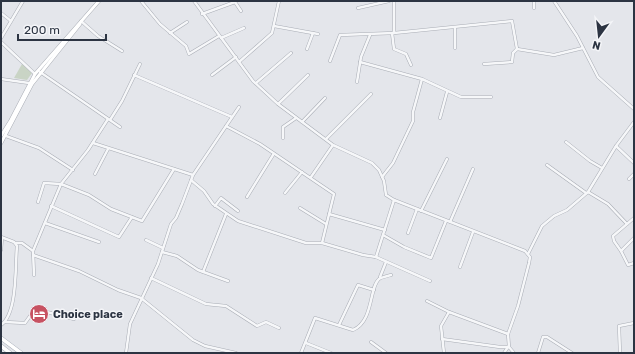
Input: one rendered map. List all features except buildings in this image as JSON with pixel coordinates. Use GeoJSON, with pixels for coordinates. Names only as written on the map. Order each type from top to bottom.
{"type":"FeatureCollection","features":[{"type":"Feature","properties":{"kind":"main road"},"geometry":{"type":"LineString","coordinates":[[1,338],[21,353]]}},
{"type":"Feature","properties":{"kind":"main road"},"geometry":{"type":"LineString","coordinates":[[1,346],[10,353]]}},
{"type":"Feature","properties":{"kind":"street"},"geometry":{"type":"LineString","coordinates":[[1,36],[23,1]]}},
{"type":"Feature","properties":{"kind":"street"},"geometry":{"type":"LineString","coordinates":[[1,136],[12,120],[29,82],[98,1]]}},
{"type":"Feature","properties":{"kind":"street"},"geometry":{"type":"LineString","coordinates":[[141,1],[170,33],[186,46],[189,54],[220,37],[244,28]]}},
{"type":"Feature","properties":{"kind":"street"},"geometry":{"type":"LineString","coordinates":[[194,1],[202,14],[256,83],[278,104],[333,145],[372,163],[382,177],[386,195],[394,200],[421,211],[525,251],[528,254]]}},
{"type":"Feature","properties":{"kind":"street"},"geometry":{"type":"LineString","coordinates":[[239,62],[270,35],[274,26],[279,1]]}},
{"type":"Feature","properties":{"kind":"street"},"geometry":{"type":"LineString","coordinates":[[358,8],[390,1]]}},
{"type":"Feature","properties":{"kind":"street"},"geometry":{"type":"LineString","coordinates":[[394,1],[394,49],[406,54],[411,65]]}},
{"type":"Feature","properties":{"kind":"street"},"geometry":{"type":"LineString","coordinates":[[534,1],[534,8]]}},
{"type":"Feature","properties":{"kind":"street"},"geometry":{"type":"LineString","coordinates":[[554,1],[583,48],[598,77],[634,109]]}},
{"type":"Feature","properties":{"kind":"street"},"geometry":{"type":"LineString","coordinates":[[202,14],[235,2],[241,10]]}},
{"type":"Feature","properties":{"kind":"street"},"geometry":{"type":"LineString","coordinates":[[1,13],[11,20]]}},
{"type":"Feature","properties":{"kind":"street"},"geometry":{"type":"LineString","coordinates":[[81,21],[98,36],[122,51]]}},
{"type":"Feature","properties":{"kind":"street"},"geometry":{"type":"LineString","coordinates":[[1,143],[32,84],[40,72],[73,34],[81,21]]}},
{"type":"Feature","properties":{"kind":"street"},"geometry":{"type":"LineString","coordinates":[[330,61],[340,36],[455,28],[495,22],[512,21],[517,49]]}},
{"type":"Feature","properties":{"kind":"street"},"geometry":{"type":"LineString","coordinates":[[170,33],[187,22]]}},
{"type":"Feature","properties":{"kind":"street"},"geometry":{"type":"LineString","coordinates":[[274,26],[318,34]]}},
{"type":"Feature","properties":{"kind":"street"},"geometry":{"type":"LineString","coordinates":[[455,28],[455,48]]}},
{"type":"Feature","properties":{"kind":"street"},"geometry":{"type":"LineString","coordinates":[[307,49],[313,33]]}},
{"type":"Feature","properties":{"kind":"street"},"geometry":{"type":"LineString","coordinates":[[357,82],[360,62],[370,35]]}},
{"type":"Feature","properties":{"kind":"street"},"geometry":{"type":"LineString","coordinates":[[1,44],[35,74]]}},
{"type":"Feature","properties":{"kind":"street"},"geometry":{"type":"LineString","coordinates":[[517,49],[554,55],[583,48]]}},
{"type":"Feature","properties":{"kind":"street"},"geometry":{"type":"LineString","coordinates":[[484,64],[510,63],[513,53],[517,49]]}},
{"type":"Feature","properties":{"kind":"street"},"geometry":{"type":"LineString","coordinates":[[256,83],[291,53]]}},
{"type":"Feature","properties":{"kind":"street"},"geometry":{"type":"LineString","coordinates":[[212,75],[236,57]]}},
{"type":"Feature","properties":{"kind":"street"},"geometry":{"type":"LineString","coordinates":[[360,62],[422,79],[447,92],[462,97],[491,97]]}},
{"type":"Feature","properties":{"kind":"street"},"geometry":{"type":"LineString","coordinates":[[34,275],[33,253],[61,184],[93,143],[122,101],[140,64]]}},
{"type":"Feature","properties":{"kind":"street"},"geometry":{"type":"LineString","coordinates":[[40,72],[120,126]]}},
{"type":"Feature","properties":{"kind":"street"},"geometry":{"type":"LineString","coordinates":[[134,75],[232,117]]}},
{"type":"Feature","properties":{"kind":"street"},"geometry":{"type":"LineString","coordinates":[[278,104],[308,75]]}},
{"type":"Feature","properties":{"kind":"street"},"geometry":{"type":"LineString","coordinates":[[1,79],[29,82]]}},
{"type":"Feature","properties":{"kind":"street"},"geometry":{"type":"LineString","coordinates":[[382,177],[393,163],[412,122],[413,112],[422,79]]}},
{"type":"Feature","properties":{"kind":"street"},"geometry":{"type":"LineString","coordinates":[[440,118],[447,92]]}},
{"type":"Feature","properties":{"kind":"street"},"geometry":{"type":"LineString","coordinates":[[326,139],[371,94]]}},
{"type":"Feature","properties":{"kind":"street"},"geometry":{"type":"LineString","coordinates":[[302,122],[325,98]]}},
{"type":"Feature","properties":{"kind":"street"},"geometry":{"type":"LineString","coordinates":[[126,353],[130,324],[141,298],[152,278],[169,228],[182,204],[191,180],[239,107]]}},
{"type":"Feature","properties":{"kind":"street"},"geometry":{"type":"LineString","coordinates":[[283,138],[283,127],[296,118]]}},
{"type":"Feature","properties":{"kind":"street"},"geometry":{"type":"LineString","coordinates":[[504,353],[508,347],[508,334],[518,306],[529,263],[528,254],[542,226],[554,216],[567,210],[587,192],[616,146],[634,122]]}},
{"type":"Feature","properties":{"kind":"street"},"geometry":{"type":"LineString","coordinates":[[226,126],[260,144],[334,194],[335,198],[326,224],[322,243]]}},
{"type":"Feature","properties":{"kind":"street"},"geometry":{"type":"LineString","coordinates":[[6,136],[39,148],[73,170]]}},
{"type":"Feature","properties":{"kind":"street"},"geometry":{"type":"LineString","coordinates":[[566,142],[590,161],[602,168]]}},
{"type":"Feature","properties":{"kind":"street"},"geometry":{"type":"LineString","coordinates":[[93,143],[193,176]]}},
{"type":"Feature","properties":{"kind":"street"},"geometry":{"type":"LineString","coordinates":[[310,177],[333,145]]}},
{"type":"Feature","properties":{"kind":"street"},"geometry":{"type":"LineString","coordinates":[[616,146],[634,163]]}},
{"type":"Feature","properties":{"kind":"street"},"geometry":{"type":"LineString","coordinates":[[95,174],[108,149]]}},
{"type":"Feature","properties":{"kind":"street"},"geometry":{"type":"LineString","coordinates":[[247,197],[273,154]]}},
{"type":"Feature","properties":{"kind":"street"},"geometry":{"type":"LineString","coordinates":[[421,211],[447,159]]}},
{"type":"Feature","properties":{"kind":"street"},"geometry":{"type":"LineString","coordinates":[[547,165],[587,192],[608,204],[627,224]]}},
{"type":"Feature","properties":{"kind":"street"},"geometry":{"type":"LineString","coordinates":[[38,202],[44,183],[61,184],[89,195],[111,209],[142,221],[174,169]]}},
{"type":"Feature","properties":{"kind":"street"},"geometry":{"type":"LineString","coordinates":[[450,222],[473,169]]}},
{"type":"Feature","properties":{"kind":"street"},"geometry":{"type":"LineString","coordinates":[[285,193],[302,172]]}},
{"type":"Feature","properties":{"kind":"street"},"geometry":{"type":"LineString","coordinates":[[629,179],[634,174]]}},
{"type":"Feature","properties":{"kind":"street"},"geometry":{"type":"LineString","coordinates":[[191,180],[204,192],[215,206],[238,221],[306,243],[322,243],[363,255],[376,257],[430,281]]}},
{"type":"Feature","properties":{"kind":"street"},"geometry":{"type":"LineString","coordinates":[[215,206],[221,198],[238,211]]}},
{"type":"Feature","properties":{"kind":"street"},"geometry":{"type":"LineString","coordinates":[[376,257],[394,200]]}},
{"type":"Feature","properties":{"kind":"street"},"geometry":{"type":"LineString","coordinates":[[51,206],[119,237],[132,217]]}},
{"type":"Feature","properties":{"kind":"street"},"geometry":{"type":"LineString","coordinates":[[300,208],[326,224]]}},
{"type":"Feature","properties":{"kind":"street"},"geometry":{"type":"LineString","coordinates":[[408,233],[417,209]]}},
{"type":"Feature","properties":{"kind":"street"},"geometry":{"type":"LineString","coordinates":[[203,272],[226,214]]}},
{"type":"Feature","properties":{"kind":"street"},"geometry":{"type":"LineString","coordinates":[[329,214],[385,230]]}},
{"type":"Feature","properties":{"kind":"street"},"geometry":{"type":"LineString","coordinates":[[634,218],[613,236],[614,241],[628,265],[634,263]]}},
{"type":"Feature","properties":{"kind":"street"},"geometry":{"type":"LineString","coordinates":[[383,235],[404,247],[431,258],[446,221]]}},
{"type":"Feature","properties":{"kind":"street"},"geometry":{"type":"LineString","coordinates":[[45,223],[99,242]]}},
{"type":"Feature","properties":{"kind":"street"},"geometry":{"type":"LineString","coordinates":[[460,267],[474,232]]}},
{"type":"Feature","properties":{"kind":"street"},"geometry":{"type":"LineString","coordinates":[[1,250],[2,237],[16,244],[22,243],[33,253],[79,270],[118,290],[141,298],[152,309],[196,342],[236,353]]}},
{"type":"Feature","properties":{"kind":"street"},"geometry":{"type":"LineString","coordinates":[[621,251],[634,238]]}},
{"type":"Feature","properties":{"kind":"street"},"geometry":{"type":"LineString","coordinates":[[146,240],[163,248]]}},
{"type":"Feature","properties":{"kind":"street"},"geometry":{"type":"LineString","coordinates":[[1,325],[5,322],[14,288],[16,244]]}},
{"type":"Feature","properties":{"kind":"street"},"geometry":{"type":"LineString","coordinates":[[162,252],[177,256],[203,272],[228,281]]}},
{"type":"Feature","properties":{"kind":"street"},"geometry":{"type":"LineString","coordinates":[[301,353],[315,318],[353,330],[357,328],[368,312],[376,283],[380,278],[386,262]]}},
{"type":"Feature","properties":{"kind":"street"},"geometry":{"type":"LineString","coordinates":[[380,278],[391,275]]}},
{"type":"Feature","properties":{"kind":"street"},"geometry":{"type":"LineString","coordinates":[[152,278],[206,304],[226,306],[257,326],[266,322],[279,328]]}},
{"type":"Feature","properties":{"kind":"street"},"geometry":{"type":"LineString","coordinates":[[339,325],[358,285],[374,290]]}},
{"type":"Feature","properties":{"kind":"street"},"geometry":{"type":"LineString","coordinates":[[427,301],[449,312],[508,334]]}},
{"type":"Feature","properties":{"kind":"street"},"geometry":{"type":"LineString","coordinates":[[5,322],[25,323],[35,309],[74,319]]}},
{"type":"Feature","properties":{"kind":"street"},"geometry":{"type":"LineString","coordinates":[[444,353],[441,326],[449,312]]}},
{"type":"Feature","properties":{"kind":"street"},"geometry":{"type":"LineString","coordinates":[[620,353],[619,326],[634,322]]}},
{"type":"Feature","properties":{"kind":"street"},"geometry":{"type":"LineString","coordinates":[[538,353],[543,337],[547,337],[572,353]]}},
{"type":"Feature","properties":{"kind":"street"},"geometry":{"type":"LineString","coordinates":[[442,338],[508,347],[514,353]]}},
{"type":"Feature","properties":{"kind":"street"},"geometry":{"type":"LineString","coordinates":[[371,342],[386,353]]}},
{"type":"Feature","properties":{"kind":"street"},"geometry":{"type":"LineString","coordinates":[[306,343],[331,353]]}},
{"type":"Feature","properties":{"kind":"green space"},"geometry":{"type":"Polygon","coordinates":[[[22,64],[32,73],[27,80],[14,78],[22,64]]]}},
{"type":"Feature","properties":{"kind":"place","name":"Choice place"},"geometry":{"type":"Point","coordinates":[39,314]}}]}
